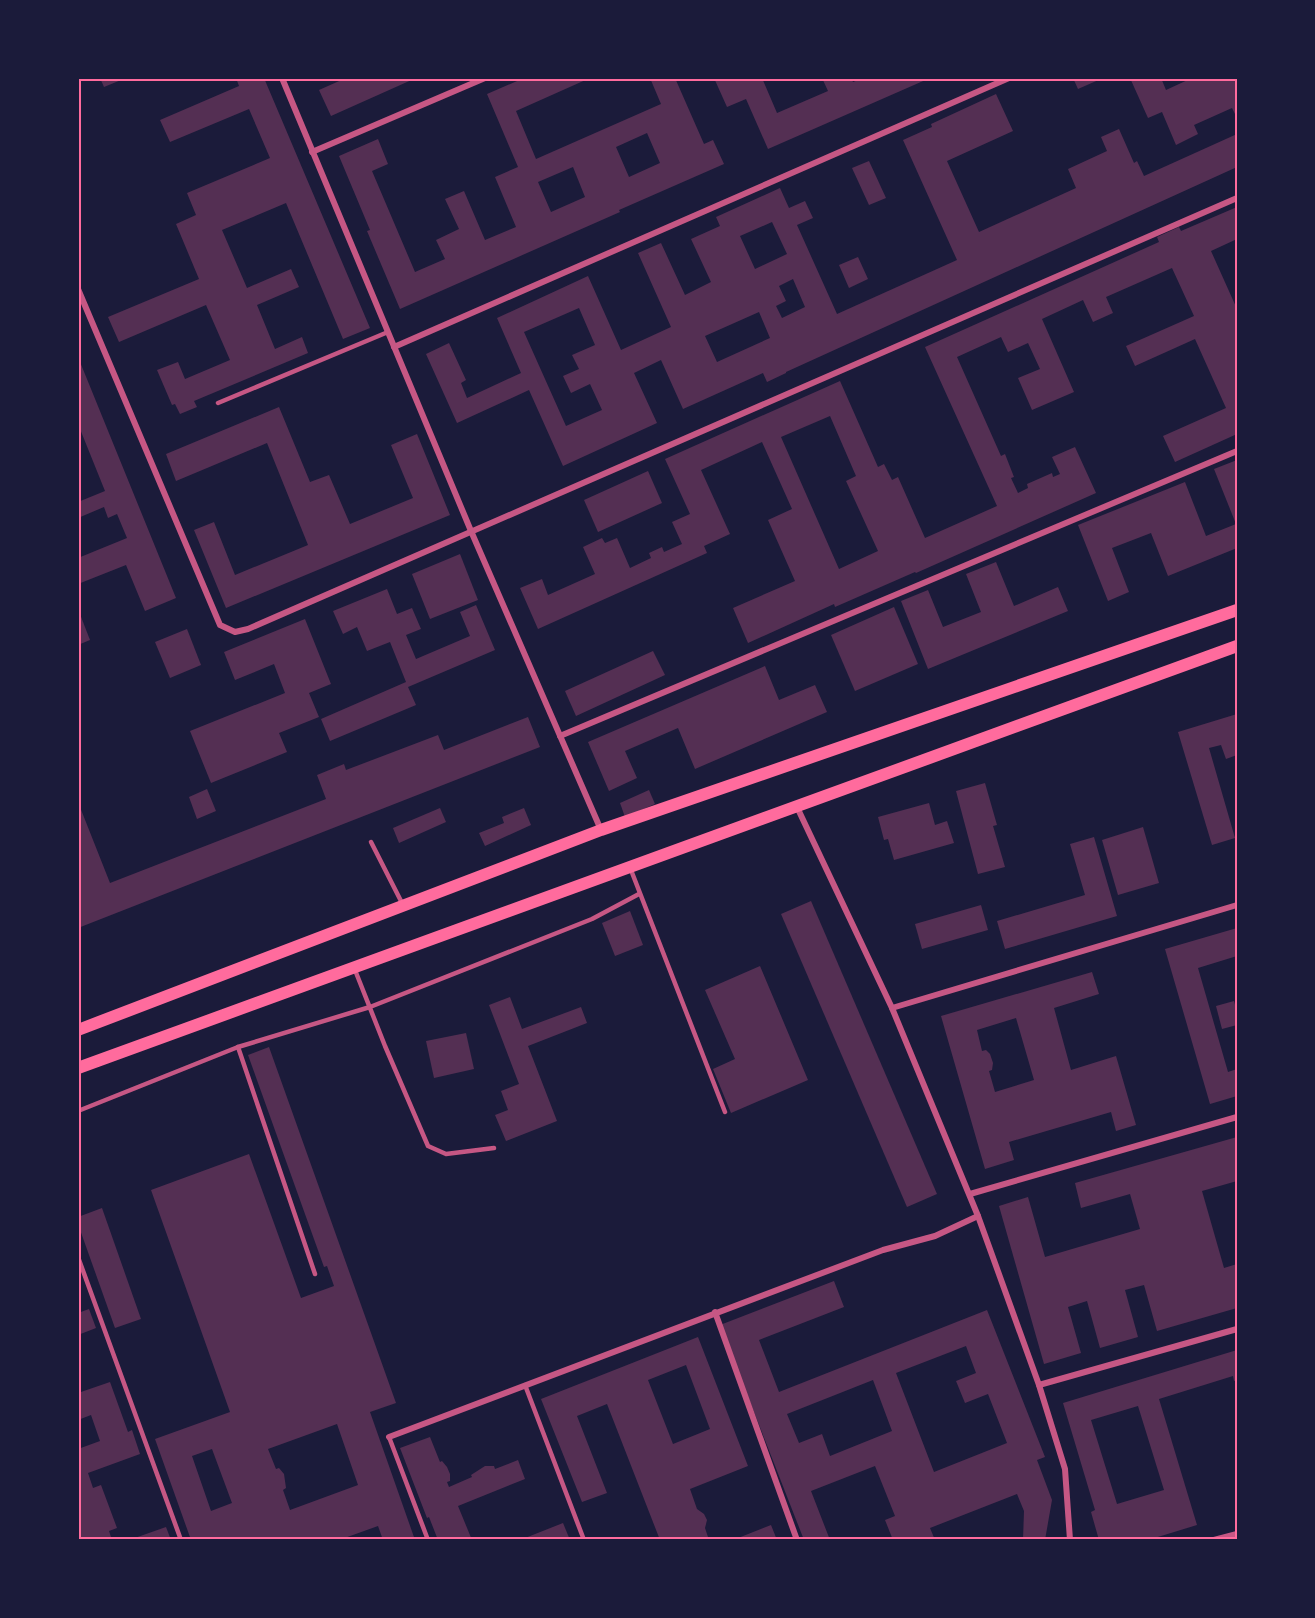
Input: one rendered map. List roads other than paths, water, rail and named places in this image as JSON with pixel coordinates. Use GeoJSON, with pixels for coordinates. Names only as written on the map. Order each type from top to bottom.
{"type":"FeatureCollection","features":[{"type":"Feature","properties":{"kind":"main road"},"geometry":{"type":"LineString","coordinates":[[78,1030],[602,830],[1237,610]]}},
{"type":"Feature","properties":{"kind":"main road"},"geometry":{"type":"LineString","coordinates":[[78,1068],[1237,646]]}},
{"type":"Feature","properties":{"kind":"street"},"geometry":{"type":"LineString","coordinates":[[282,78],[471,531],[602,830]]}},
{"type":"Feature","properties":{"kind":"street"},"geometry":{"type":"LineString","coordinates":[[312,152],[484,78]]}},
{"type":"Feature","properties":{"kind":"street"},"geometry":{"type":"LineString","coordinates":[[394,347],[1009,78]]}},
{"type":"Feature","properties":{"kind":"street"},"geometry":{"type":"LineString","coordinates":[[78,289],[220,625],[235,632],[248,629],[1237,198]]}},
{"type":"Feature","properties":{"kind":"street"},"geometry":{"type":"LineString","coordinates":[[560,736],[1237,451]]}},
{"type":"Feature","properties":{"kind":"street"},"geometry":{"type":"LineString","coordinates":[[797,806],[892,1008],[970,1194],[1040,1385],[1065,1469],[1070,1540]]}},
{"type":"Feature","properties":{"kind":"street"},"geometry":{"type":"LineString","coordinates":[[892,1008],[1237,906]]}},
{"type":"Feature","properties":{"kind":"street"},"geometry":{"type":"LineString","coordinates":[[970,1194],[1237,1116]]}},
{"type":"Feature","properties":{"kind":"street"},"geometry":{"type":"LineString","coordinates":[[388,1437],[883,1250],[935,1236],[978,1216]]}},
{"type":"Feature","properties":{"kind":"street"},"geometry":{"type":"LineString","coordinates":[[715,1312],[797,1540]]}},
{"type":"Feature","properties":{"kind":"street"},"geometry":{"type":"LineString","coordinates":[[1040,1385],[1237,1329]]}},
{"type":"Feature","properties":{"kind":"street"},"geometry":{"type":"LineString","coordinates":[[1214,1540],[1237,1534]]}},
{"type":"Feature","properties":{"kind":"lane"},"geometry":{"type":"LineString","coordinates":[[218,404],[388,332]]}},
{"type":"Feature","properties":{"kind":"lane"},"geometry":{"type":"LineString","coordinates":[[371,842],[404,906]]}},
{"type":"Feature","properties":{"kind":"lane"},"geometry":{"type":"LineString","coordinates":[[630,867],[725,1112]]}},
{"type":"Feature","properties":{"kind":"lane"},"geometry":{"type":"LineString","coordinates":[[78,1111],[238,1047],[370,1007],[592,919],[639,894]]}},
{"type":"Feature","properties":{"kind":"lane"},"geometry":{"type":"LineString","coordinates":[[354,967],[428,1146],[446,1154],[494,1148]]}},
{"type":"Feature","properties":{"kind":"lane"},"geometry":{"type":"LineString","coordinates":[[238,1047],[315,1274]]}},
{"type":"Feature","properties":{"kind":"lane"},"geometry":{"type":"LineString","coordinates":[[78,1257],[181,1540]]}},
{"type":"Feature","properties":{"kind":"lane"},"geometry":{"type":"LineString","coordinates":[[525,1385],[584,1540]]}},
{"type":"Feature","properties":{"kind":"lane"},"geometry":{"type":"LineString","coordinates":[[388,1437],[428,1540]]}}]}
